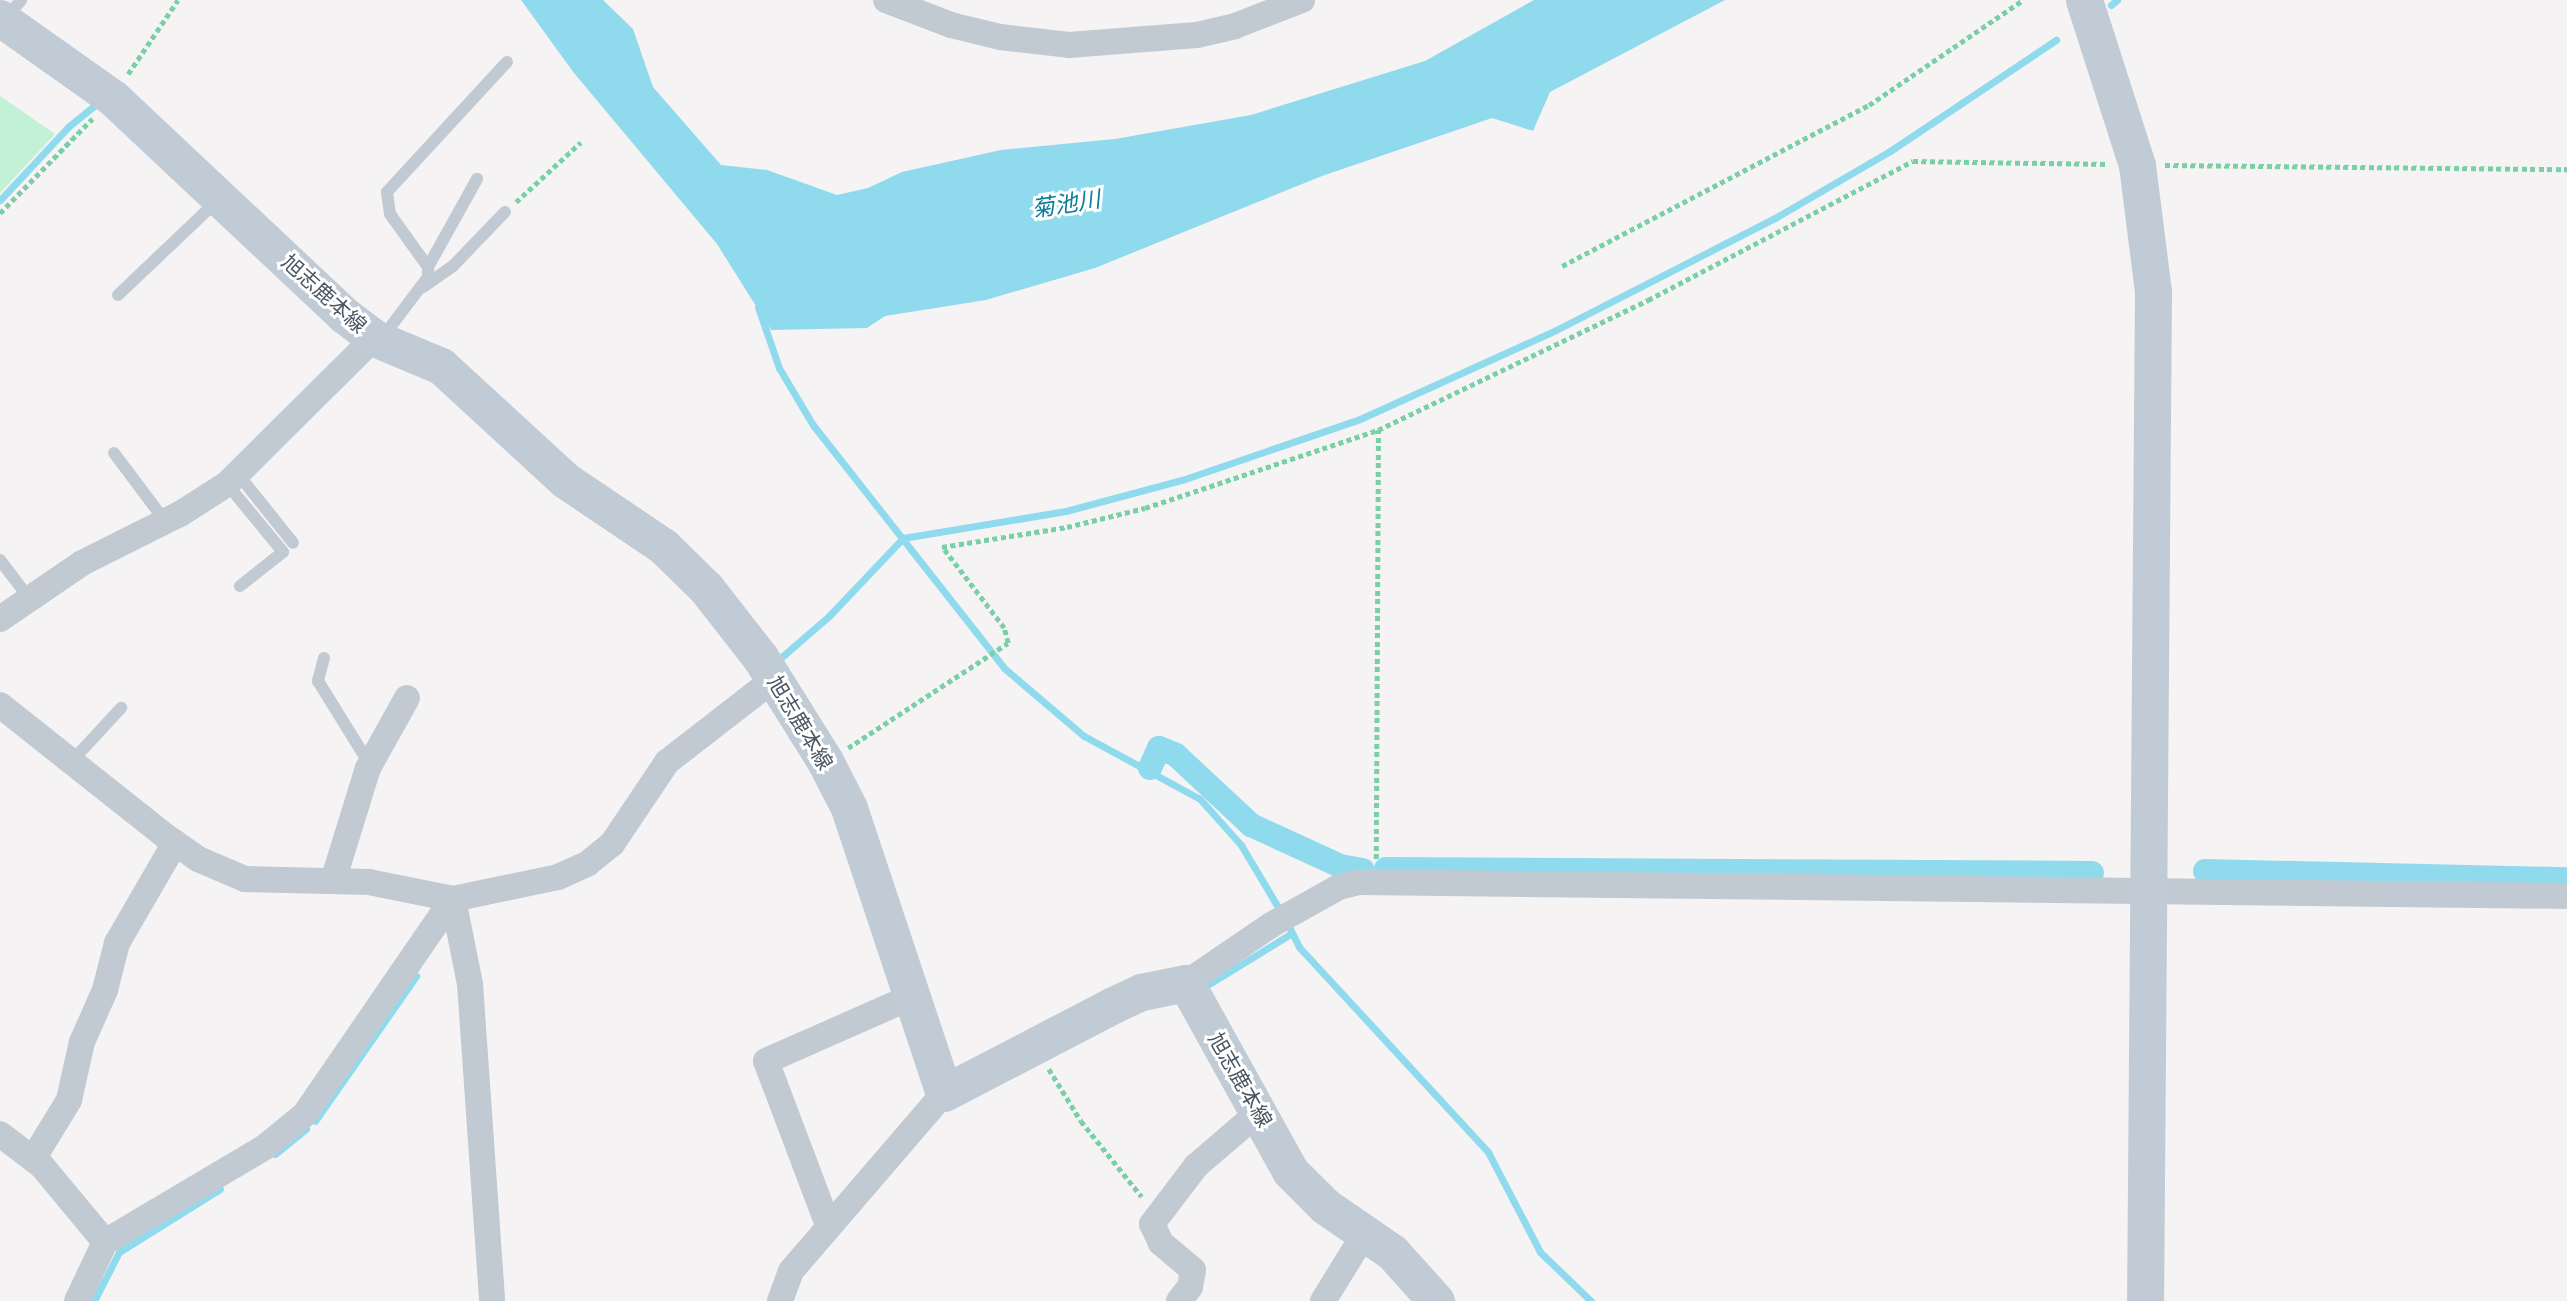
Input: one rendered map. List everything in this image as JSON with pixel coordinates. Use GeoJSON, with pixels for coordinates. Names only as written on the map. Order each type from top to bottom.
{"type":"FeatureCollection","features":[{"type":"Feature","properties":{"kind":"main road"},"geometry":{"type":"LineString","coordinates":[[2084,0],[2137,165],[2153,291],[2145,1301]]}},
{"type":"Feature","properties":{"kind":"main road","name":"旭志鹿本線"},"geometry":{"type":"LineString","coordinates":[[11,9],[113,98],[377,339],[441,366],[565,480],[663,546],[706,588],[774,679],[825,761],[849,808],[944,1093]]}},
{"type":"Feature","properties":{"kind":"main road","name":"旭志鹿本線"},"geometry":{"type":"LineString","coordinates":[[1186,983],[1290,1171],[1325,1206],[1392,1252],[1436,1301]]}},
{"type":"Feature","properties":{"kind":"main road"},"geometry":{"type":"LineString","coordinates":[[944,1093],[1141,992],[1186,983]]}},
{"type":"Feature","properties":{"kind":"street"},"geometry":{"type":"LineString","coordinates":[[886,0],[975,31],[1069,45],[1197,35],[1235,26],[1302,0]]}},
{"type":"Feature","properties":{"kind":"street"},"geometry":{"type":"LineString","coordinates":[[0,619],[82,563],[165,521],[232,479],[377,339]]}},
{"type":"Feature","properties":{"kind":"street"},"geometry":{"type":"LineString","coordinates":[[0,705],[70,763],[175,843],[245,879],[380,884],[453,899],[558,877],[587,864],[612,844],[667,762],[774,679]]}},
{"type":"Feature","properties":{"kind":"street"},"geometry":{"type":"LineString","coordinates":[[333,881],[370,765],[407,698]]}},
{"type":"Feature","properties":{"kind":"street"},"geometry":{"type":"LineString","coordinates":[[33,1159],[69,1100],[82,1042],[104,990],[117,943],[175,843]]}},
{"type":"Feature","properties":{"kind":"street"},"geometry":{"type":"LineString","coordinates":[[1186,983],[1271,925],[1339,887],[1376,881],[2148,894],[2567,896]]}},
{"type":"Feature","properties":{"kind":"street"},"geometry":{"type":"LineString","coordinates":[[77,1301],[105,1242],[265,1147],[305,1114],[453,899]]}},
{"type":"Feature","properties":{"kind":"street"},"geometry":{"type":"LineString","coordinates":[[453,899],[471,984],[492,1301]]}},
{"type":"Feature","properties":{"kind":"street"},"geometry":{"type":"LineString","coordinates":[[828,1225],[766,1061],[911,997]]}},
{"type":"Feature","properties":{"kind":"street"},"geometry":{"type":"LineString","coordinates":[[780,1301],[791,1271],[944,1093]]}},
{"type":"Feature","properties":{"kind":"street"},"geometry":{"type":"LineString","coordinates":[[1179,1301],[1195,1276],[1153,1231],[1157,1213],[1196,1166],[1259,1112]]}},
{"type":"Feature","properties":{"kind":"street"},"geometry":{"type":"LineString","coordinates":[[0,1134],[33,1159],[105,1242]]}},
{"type":"Feature","properties":{"kind":"street"},"geometry":{"type":"LineString","coordinates":[[1323,1301],[1365,1233]]}},
{"type":"Feature","properties":{"kind":"lane"},"geometry":{"type":"LineString","coordinates":[[428,267],[390,214],[387,192],[507,62]]}},
{"type":"Feature","properties":{"kind":"lane"},"geometry":{"type":"LineString","coordinates":[[423,288],[428,267],[477,179]]}},
{"type":"Feature","properties":{"kind":"lane"},"geometry":{"type":"LineString","coordinates":[[118,295],[220,198]]}},
{"type":"Feature","properties":{"kind":"lane"},"geometry":{"type":"LineString","coordinates":[[377,339],[423,288],[453,266],[505,212]]}},
{"type":"Feature","properties":{"kind":"lane"},"geometry":{"type":"LineString","coordinates":[[114,453],[165,521]]}},
{"type":"Feature","properties":{"kind":"lane"},"geometry":{"type":"LineString","coordinates":[[232,479],[293,543]]}},
{"type":"Feature","properties":{"kind":"lane"},"geometry":{"type":"LineString","coordinates":[[232,479],[283,552],[240,586]]}},
{"type":"Feature","properties":{"kind":"lane"},"geometry":{"type":"LineString","coordinates":[[0,560],[29,598]]}},
{"type":"Feature","properties":{"kind":"lane"},"geometry":{"type":"LineString","coordinates":[[324,659],[318,681],[370,765]]}},
{"type":"Feature","properties":{"kind":"lane"},"geometry":{"type":"LineString","coordinates":[[70,763],[121,708]]}},
{"type":"Feature","properties":{"kind":"path"},"geometry":{"type":"LineString","coordinates":[[0,213],[113,98],[178,0]]}},
{"type":"Feature","properties":{"kind":"path"},"geometry":{"type":"LineString","coordinates":[[1562,265],[1869,105],[2023,0]]}},
{"type":"Feature","properties":{"kind":"path"},"geometry":{"type":"LineString","coordinates":[[505,212],[581,142]]}},
{"type":"Feature","properties":{"kind":"path"},"geometry":{"type":"LineString","coordinates":[[825,761],[987,660],[1008,643],[1004,628],[942,547],[1067,527],[1145,508],[1378,430],[1648,300],[1913,161],[2567,169]]}},
{"type":"Feature","properties":{"kind":"path"},"geometry":{"type":"LineString","coordinates":[[1376,881],[1378,430]]}},
{"type":"Feature","properties":{"kind":"path"},"geometry":{"type":"LineString","coordinates":[[1036,1047],[1081,1121],[1157,1213]]}},
{"type":"Feature","properties":{"kind":"green space"},"geometry":{"type":"Polygon","coordinates":[[[0,96],[55,134],[0,193],[0,96]]]}},
{"type":"Feature","properties":{"kind":"water","name":"菊池川"},"geometry":{"type":"Polygon","coordinates":[[[521,0],[603,0],[633,29],[653,87],[721,165],[767,170],[837,195],[868,188],[902,172],[1001,150],[1115,139],[1251,115],[1425,61],[1534,0],[1725,0],[1550,92],[1533,131],[1492,118],[1322,176],[1095,268],[986,300],[885,316],[867,328],[771,330],[717,244],[574,73],[521,0]]]}},
{"type":"Feature","properties":{"kind":"waterway"},"geometry":{"type":"LineString","coordinates":[[2111,5],[2117,0]]}},
{"type":"Feature","properties":{"kind":"waterway"},"geometry":{"type":"LineString","coordinates":[[777,661],[829,616],[903,538],[1066,511],[1182,480],[1360,419],[1556,330],[1775,218],[1890,151],[2056,40]]}},
{"type":"Feature","properties":{"kind":"waterway"},"geometry":{"type":"LineString","coordinates":[[0,200],[68,127],[98,103]]}},
{"type":"Feature","properties":{"kind":"waterway"},"geometry":{"type":"LineString","coordinates":[[758,307],[779,368],[813,425],[1004,668],[1084,736],[1200,799],[1241,845],[1281,912]]}},
{"type":"Feature","properties":{"kind":"waterway"},"geometry":{"type":"LineString","coordinates":[[1150,768],[1159,748],[1176,755],[1251,825],[1340,866],[1363,870]]}},
{"type":"Feature","properties":{"kind":"waterway"},"geometry":{"type":"LineString","coordinates":[[1386,869],[2092,873]]}},
{"type":"Feature","properties":{"kind":"waterway"},"geometry":{"type":"LineString","coordinates":[[2205,871],[2567,879]]}},
{"type":"Feature","properties":{"kind":"waterway"},"geometry":{"type":"LineString","coordinates":[[1287,923],[1299,947],[1488,1152],[1540,1252],[1591,1301]]}},
{"type":"Feature","properties":{"kind":"waterway"},"geometry":{"type":"LineString","coordinates":[[1209,984],[1292,933]]}},
{"type":"Feature","properties":{"kind":"waterway"},"geometry":{"type":"LineString","coordinates":[[315,1121],[416,976]]}},
{"type":"Feature","properties":{"kind":"waterway"},"geometry":{"type":"LineString","coordinates":[[275,1154],[306,1129]]}},
{"type":"Feature","properties":{"kind":"waterway"},"geometry":{"type":"LineString","coordinates":[[94,1301],[119,1252],[220,1189]]}}]}
